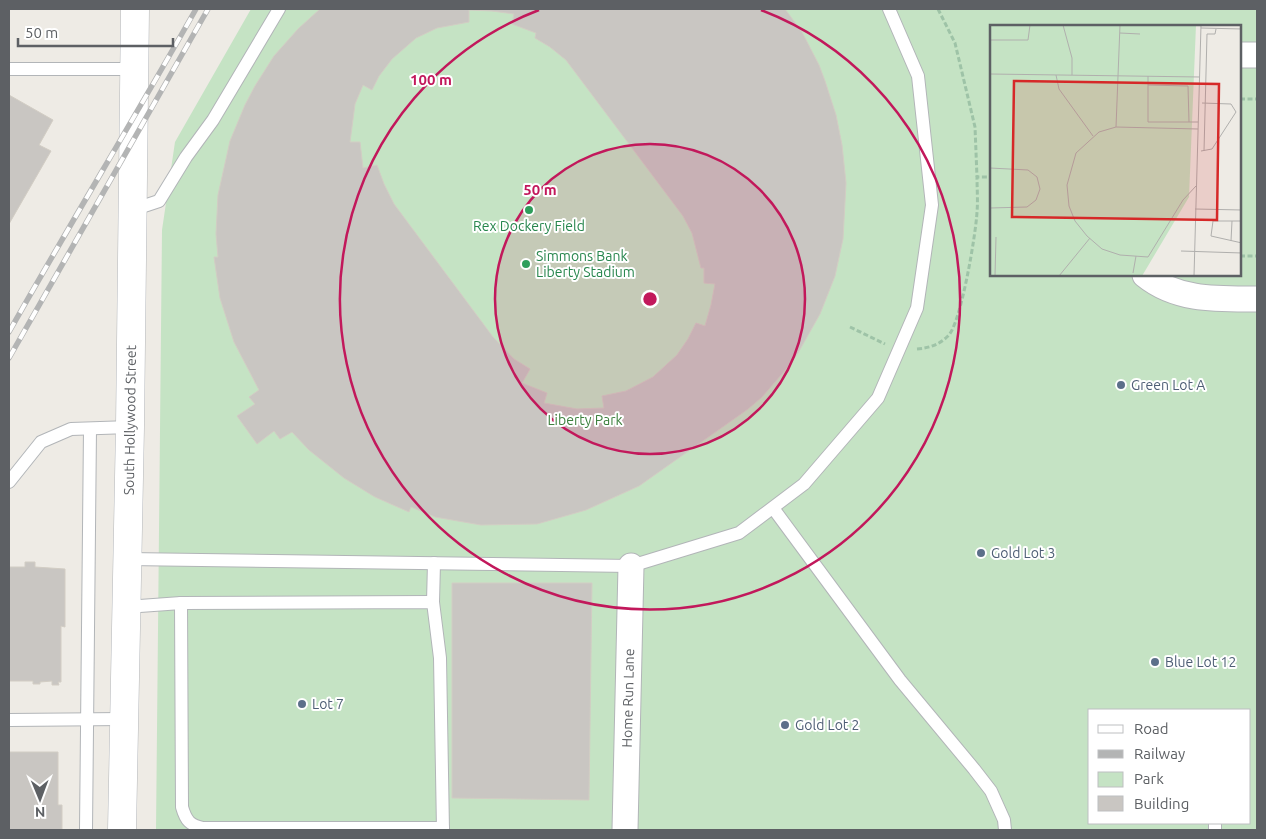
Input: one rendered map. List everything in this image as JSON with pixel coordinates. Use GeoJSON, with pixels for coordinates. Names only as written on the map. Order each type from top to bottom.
{"type":"FeatureCollection","features":[{"type":"Feature","properties":{"kind":"main road","name":"South Hollywood Street"},"geometry":{"type":"LineString","coordinates":[[122,830],[130,426],[135,9]]}},
{"type":"Feature","properties":{"kind":"street"},"geometry":{"type":"LineString","coordinates":[[1241,55],[1257,55]]}},
{"type":"Feature","properties":{"kind":"street"},"geometry":{"type":"LineString","coordinates":[[1147,276],[1173,291],[1196,298],[1220,300],[1257,299]]}},
{"type":"Feature","properties":{"kind":"street","name":"Home Run Lane"},"geometry":{"type":"LineString","coordinates":[[626,830],[632,566]]}},
{"type":"Feature","properties":{"kind":"lane"},"geometry":{"type":"LineString","coordinates":[[132,210],[160,201],[186,157],[213,120],[279,9]]}},
{"type":"Feature","properties":{"kind":"lane"},"geometry":{"type":"LineString","coordinates":[[127,559],[632,566],[739,534],[804,484],[878,398],[917,308],[932,205],[918,76],[889,9]]}},
{"type":"Feature","properties":{"kind":"lane"},"geometry":{"type":"LineString","coordinates":[[9,68],[134,69]]}},
{"type":"Feature","properties":{"kind":"lane"},"geometry":{"type":"LineString","coordinates":[[9,482],[41,442],[71,429],[130,426]]}},
{"type":"Feature","properties":{"kind":"lane"},"geometry":{"type":"LineString","coordinates":[[86,830],[90,429]]}},
{"type":"Feature","properties":{"kind":"lane"},"geometry":{"type":"LineString","coordinates":[[773,508],[900,680],[991,791],[1004,820],[1005,830]]}},
{"type":"Feature","properties":{"kind":"lane"},"geometry":{"type":"LineString","coordinates":[[181,603],[182,807],[185,818],[191,825],[203,828],[443,829],[440,658],[434,602],[434,563]]}},
{"type":"Feature","properties":{"kind":"lane"},"geometry":{"type":"LineString","coordinates":[[126,607],[181,603],[434,602]]}},
{"type":"Feature","properties":{"kind":"lane"},"geometry":{"type":"LineString","coordinates":[[9,720],[124,719]]}},
{"type":"Feature","properties":{"kind":"path"},"geometry":{"type":"LineString","coordinates":[[850,327],[898,351],[931,348],[950,335],[956,320],[973,246],[977,212],[975,127],[955,43],[938,9]]}},
{"type":"Feature","properties":{"kind":"path"},"geometry":{"type":"LineString","coordinates":[[1241,99],[1257,99]]}},
{"type":"Feature","properties":{"kind":"path"},"geometry":{"type":"LineString","coordinates":[[977,177],[990,177]]}},
{"type":"Feature","properties":{"kind":"path"},"geometry":{"type":"LineString","coordinates":[[1241,256],[1257,256]]}},
{"type":"Feature","properties":{"kind":"green space","name":"Liberty Park"},"geometry":{"type":"Polygon","coordinates":[[[251,9],[1257,9],[1257,830],[156,830],[162,230],[175,142],[251,9]]]}},
{"type":"Feature","properties":{"kind":"building","name":"Simmons Bank Liberty Stadium"},"geometry":{"type":"Polygon","coordinates":[[[320,9],[785,9],[802,32],[825,81],[836,115],[842,145],[846,183],[843,239],[835,276],[820,314],[798,353],[762,397],[748,409],[639,486],[586,510],[537,524],[481,525],[435,517],[411,507],[409,512],[375,497],[344,478],[309,450],[292,432],[280,439],[274,431],[257,444],[237,416],[255,404],[249,397],[259,390],[234,342],[220,298],[214,257],[218,257],[216,234],[218,195],[230,141],[245,105],[274,56],[298,29],[320,9]],[[469,10],[469,22],[437,28],[416,38],[392,59],[379,76],[372,90],[363,85],[355,104],[350,142],[360,142],[363,168],[377,165],[394,204],[493,337],[514,359],[530,369],[522,383],[547,393],[544,403],[577,409],[604,408],[602,396],[626,391],[653,377],[677,355],[696,323],[705,326],[715,284],[704,283],[704,268],[701,268],[692,233],[683,216],[566,60],[535,38],[536,33],[512,24],[514,14],[469,10]]]}},
{"type":"Feature","properties":{"kind":"building"},"geometry":{"type":"Polygon","coordinates":[[[9,95],[53,120],[39,145],[51,151],[9,224],[9,95]]]}},
{"type":"Feature","properties":{"kind":"building"},"geometry":{"type":"Polygon","coordinates":[[[25,562],[35,562],[35,567],[65,569],[65,627],[61,626],[61,682],[58,682],[59,685],[52,685],[52,681],[33,684],[33,681],[9,681],[9,567],[25,567],[25,562]]]}},
{"type":"Feature","properties":{"kind":"building"},"geometry":{"type":"Polygon","coordinates":[[[452,583],[592,583],[589,800],[452,798],[452,583]]]}},
{"type":"Feature","properties":{"kind":"building"},"geometry":{"type":"Polygon","coordinates":[[[9,752],[58,752],[58,805],[62,805],[62,830],[9,830],[9,752]]]}},
{"type":"Feature","properties":{"kind":"railway"},"geometry":{"type":"LineString","coordinates":[[9,332],[196,9]]}},
{"type":"Feature","properties":{"kind":"railway"},"geometry":{"type":"LineString","coordinates":[[9,358],[208,9]]}},
{"type":"Feature","properties":{"kind":"place","name":"Rex Dockery Field"},"geometry":{"type":"Point","coordinates":[529,210]}},
{"type":"Feature","properties":{"kind":"place","name":"Simmons Bank Liberty Stadium"},"geometry":{"type":"Point","coordinates":[526,264]}},
{"type":"Feature","properties":{"kind":"place","name":"Green Lot A"},"geometry":{"type":"Point","coordinates":[1121,385]}},
{"type":"Feature","properties":{"kind":"place","name":"Gold Lot 3"},"geometry":{"type":"Point","coordinates":[981,553]}},
{"type":"Feature","properties":{"kind":"place","name":"Blue Lot 12"},"geometry":{"type":"Point","coordinates":[1155,662]}},
{"type":"Feature","properties":{"kind":"place","name":"Lot 7"},"geometry":{"type":"Point","coordinates":[302,704]}},
{"type":"Feature","properties":{"kind":"place","name":"Gold Lot 2"},"geometry":{"type":"Point","coordinates":[785,725]}}]}
